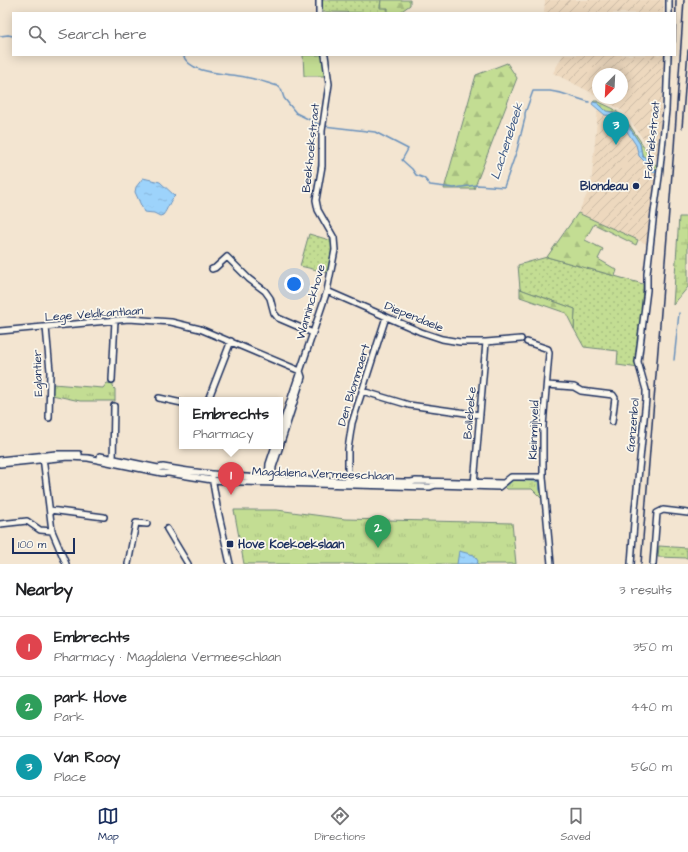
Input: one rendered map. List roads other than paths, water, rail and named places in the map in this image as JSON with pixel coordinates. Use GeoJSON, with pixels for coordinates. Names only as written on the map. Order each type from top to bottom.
{"type":"FeatureCollection","features":[{"type":"Feature","properties":{"kind":"street"},"geometry":{"type":"LineString","coordinates":[[319,0],[319,12]]}},
{"type":"Feature","properties":{"kind":"street"},"geometry":{"type":"LineString","coordinates":[[669,0],[669,12]]}},
{"type":"Feature","properties":{"kind":"street","name":"Beekhoekstraat"},"geometry":{"type":"LineString","coordinates":[[325,56],[329,84],[322,131],[322,166],[316,200],[318,210],[334,238]]}},
{"type":"Feature","properties":{"kind":"street","name":"Fabriekstraat"},"geometry":{"type":"LineString","coordinates":[[647,274],[666,110],[668,56]]}},
{"type":"Feature","properties":{"kind":"street","name":"Wanninckhove"},"geometry":{"type":"LineString","coordinates":[[283,422],[327,291],[335,250],[334,238]]}},
{"type":"Feature","properties":{"kind":"street"},"geometry":{"type":"LineString","coordinates":[[212,269],[227,257],[249,279],[265,291],[270,298],[274,313],[278,318],[313,333]]}},
{"type":"Feature","properties":{"kind":"street","name":"Ganzenbol"},"geometry":{"type":"LineString","coordinates":[[631,564],[646,399],[646,390],[638,362],[647,290],[647,274]]}},
{"type":"Feature","properties":{"kind":"street","name":"Diependaele"},"geometry":{"type":"LineString","coordinates":[[327,291],[386,317],[442,339],[460,342],[486,342],[521,339]]}},
{"type":"Feature","properties":{"kind":"street","name":"Den Blommaert"},"geometry":{"type":"LineString","coordinates":[[348,482],[350,433],[386,317]]}},
{"type":"Feature","properties":{"kind":"street","name":"Lege Veldkantlaan"},"geometry":{"type":"LineString","coordinates":[[0,331],[115,320],[144,319],[171,322],[200,329],[300,371]]}},
{"type":"Feature","properties":{"kind":"street"},"geometry":{"type":"LineString","coordinates":[[112,380],[115,320]]}},
{"type":"Feature","properties":{"kind":"street","name":"Eglantier"},"geometry":{"type":"LineString","coordinates":[[46,327],[50,371],[49,418]]}},
{"type":"Feature","properties":{"kind":"street"},"geometry":{"type":"LineString","coordinates":[[209,397],[231,341]]}},
{"type":"Feature","properties":{"kind":"street","name":"Bollebeke"},"geometry":{"type":"LineString","coordinates":[[474,484],[486,342]]}},
{"type":"Feature","properties":{"kind":"street","name":"Kleinmijlveld"},"geometry":{"type":"LineString","coordinates":[[527,342],[545,348],[549,351],[543,420],[543,477],[551,564]]}},
{"type":"Feature","properties":{"kind":"street","name":"Wanninckhove"},"geometry":{"type":"LineString","coordinates":[[283,437],[302,377],[300,371]]}},
{"type":"Feature","properties":{"kind":"street","name":"Kleinmijlveld"},"geometry":{"type":"LineString","coordinates":[[547,385],[574,387],[581,391],[613,395],[615,398],[612,422]]}},
{"type":"Feature","properties":{"kind":"street"},"geometry":{"type":"LineString","coordinates":[[362,391],[409,406],[480,415]]}},
{"type":"Feature","properties":{"kind":"street"},"geometry":{"type":"LineString","coordinates":[[159,398],[179,402]]}},
{"type":"Feature","properties":{"kind":"street"},"geometry":{"type":"LineString","coordinates":[[113,461],[114,406]]}},
{"type":"Feature","properties":{"kind":"street"},"geometry":{"type":"LineString","coordinates":[[270,480],[269,464],[274,449]]}},
{"type":"Feature","properties":{"kind":"street","name":"Wanninckhove"},"geometry":{"type":"LineString","coordinates":[[270,480],[279,449]]}},
{"type":"Feature","properties":{"kind":"street","name":"Magdalena Vermeeschlaan"},"geometry":{"type":"LineString","coordinates":[[0,460],[81,457],[113,461],[162,473],[212,478],[270,480],[474,484],[499,487],[511,477],[543,477]]}},
{"type":"Feature","properties":{"kind":"street"},"geometry":{"type":"LineString","coordinates":[[43,458],[52,531],[65,564]]}},
{"type":"Feature","properties":{"kind":"street","name":"Magdalena Vermeeschlaan"},"geometry":{"type":"LineString","coordinates":[[0,464],[43,458]]}},
{"type":"Feature","properties":{"kind":"street"},"geometry":{"type":"LineString","coordinates":[[212,478],[230,564]]}},
{"type":"Feature","properties":{"kind":"street"},"geometry":{"type":"LineString","coordinates":[[50,510],[104,517]]}},
{"type":"Feature","properties":{"kind":"street"},"geometry":{"type":"LineString","coordinates":[[654,564],[656,516],[659,511],[663,510],[688,513]]}},
{"type":"Feature","properties":{"kind":"street"},"geometry":{"type":"LineString","coordinates":[[0,524],[28,521],[40,530],[52,531]]}},
{"type":"Feature","properties":{"kind":"street"},"geometry":{"type":"LineString","coordinates":[[128,564],[136,523],[147,524]]}},
{"type":"Feature","properties":{"kind":"street"},"geometry":{"type":"LineString","coordinates":[[166,530],[188,564]]}},
{"type":"Feature","properties":{"kind":"water"},"geometry":{"type":"Polygon","coordinates":[[[592,104],[599,104],[606,111],[617,113],[624,119],[640,144],[642,155],[649,161],[654,169],[657,170],[657,173],[652,172],[639,156],[636,145],[620,121],[613,116],[605,115],[592,104]]]}},
{"type":"Feature","properties":{"kind":"water"},"geometry":{"type":"Polygon","coordinates":[[[143,178],[160,182],[175,196],[171,200],[163,215],[160,216],[154,213],[144,212],[135,192],[136,187],[143,178]]]}},
{"type":"Feature","properties":{"kind":"water"},"geometry":{"type":"Polygon","coordinates":[[[459,551],[474,555],[478,561],[477,564],[457,564],[459,551]]]}},
{"type":"Feature","properties":{"kind":"waterway","name":"Lachenebeek"},"geometry":{"type":"LineString","coordinates":[[0,36],[12,36]]}},
{"type":"Feature","properties":{"kind":"waterway"},"geometry":{"type":"LineString","coordinates":[[184,56],[187,62],[201,70],[249,78],[278,86],[281,89],[284,98],[296,113],[320,125]]}},
{"type":"Feature","properties":{"kind":"waterway"},"geometry":{"type":"LineString","coordinates":[[320,129],[325,89]]}},
{"type":"Feature","properties":{"kind":"waterway","name":"Lachenebeek"},"geometry":{"type":"LineString","coordinates":[[324,126],[375,132],[408,149],[402,160],[416,175],[424,178],[430,185],[454,188],[477,185],[504,187],[517,150],[525,113],[533,91],[550,91],[561,93],[589,102]]}},
{"type":"Feature","properties":{"kind":"waterway"},"geometry":{"type":"LineString","coordinates":[[313,199],[318,171],[320,143]]}},
{"type":"Feature","properties":{"kind":"waterway"},"geometry":{"type":"LineString","coordinates":[[323,176],[324,168]]}},
{"type":"Feature","properties":{"kind":"waterway"},"geometry":{"type":"LineString","coordinates":[[674,360],[679,313]]}},
{"type":"Feature","properties":{"kind":"waterway"},"geometry":{"type":"LineString","coordinates":[[91,456],[99,457]]}},
{"type":"Feature","properties":{"kind":"waterway"},"geometry":{"type":"LineString","coordinates":[[161,470],[169,471]]}},
{"type":"Feature","properties":{"kind":"waterway"},"geometry":{"type":"LineString","coordinates":[[507,485],[513,480],[537,481],[539,482],[540,490]]}},
{"type":"Feature","properties":{"kind":"railway"},"geometry":{"type":"LineString","coordinates":[[676,0],[676,12]]}},
{"type":"Feature","properties":{"kind":"railway"},"geometry":{"type":"LineString","coordinates":[[641,564],[674,148],[684,0]]}},
{"type":"Feature","properties":{"kind":"railway"},"geometry":{"type":"LineString","coordinates":[[682,128],[688,50]]}},
{"type":"Feature","properties":{"kind":"place","name":"Van Rooy"},"geometry":{"type":"Point","coordinates":[616,145]}},
{"type":"Feature","properties":{"kind":"place","name":"Blondeau"},"geometry":{"type":"Point","coordinates":[636,186]}},
{"type":"Feature","properties":{"kind":"place","name":"Embrechts"},"geometry":{"type":"Point","coordinates":[231,495]}},
{"type":"Feature","properties":{"kind":"place","name":"Hove Koekoekslaan"},"geometry":{"type":"Point","coordinates":[230,544]}},
{"type":"Feature","properties":{"kind":"place","name":"park Hove"},"geometry":{"type":"Point","coordinates":[378,548]}}]}
